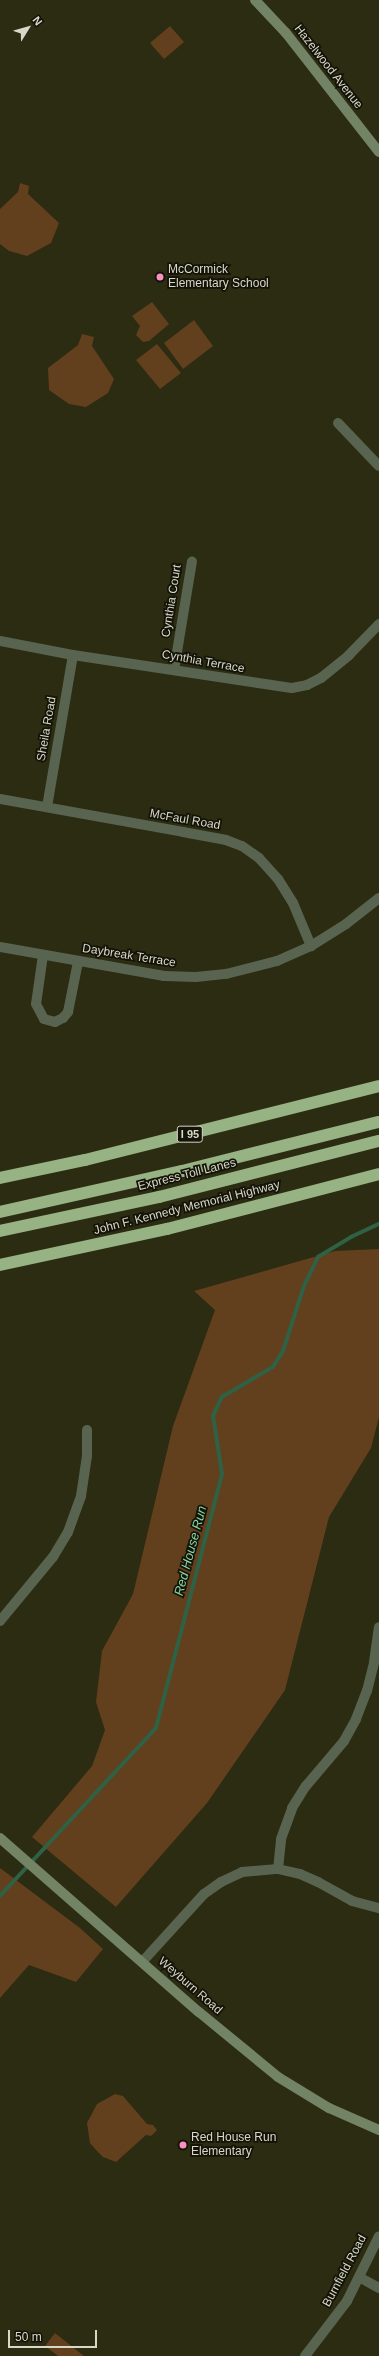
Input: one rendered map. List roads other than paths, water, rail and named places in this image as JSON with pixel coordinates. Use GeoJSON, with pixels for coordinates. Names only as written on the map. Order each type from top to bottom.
{"type":"FeatureCollection","features":[{"type":"Feature","properties":{"kind":"highway","name":"I 95"},"geometry":{"type":"LineString","coordinates":[[0,1178],[85,1160],[379,1086]]}},
{"type":"Feature","properties":{"kind":"highway","name":"Express Toll Lanes"},"geometry":{"type":"LineString","coordinates":[[0,1212],[182,1171],[379,1122]]}},
{"type":"Feature","properties":{"kind":"highway","name":"Express Toll Lanes"},"geometry":{"type":"LineString","coordinates":[[0,1232],[158,1197],[379,1141]]}},
{"type":"Feature","properties":{"kind":"highway","name":"John F. Kennedy Memorial Highway"},"geometry":{"type":"LineString","coordinates":[[0,1265],[167,1228],[379,1174]]}},
{"type":"Feature","properties":{"kind":"street","name":"Hazelwood Avenue"},"geometry":{"type":"LineString","coordinates":[[255,0],[286,33],[379,152]]}},
{"type":"Feature","properties":{"kind":"street"},"geometry":{"type":"LineString","coordinates":[[338,423],[379,466]]}},
{"type":"Feature","properties":{"kind":"street","name":"Cynthia Court"},"geometry":{"type":"LineString","coordinates":[[174,670],[192,561]]}},
{"type":"Feature","properties":{"kind":"street","name":"Cynthia Terrace"},"geometry":{"type":"LineString","coordinates":[[0,641],[73,655],[284,688],[307,685],[321,678],[348,655],[379,624]]}},
{"type":"Feature","properties":{"kind":"street","name":"Sheila Road"},"geometry":{"type":"LineString","coordinates":[[46,807],[73,655]]}},
{"type":"Feature","properties":{"kind":"street","name":"McFaul Road"},"geometry":{"type":"LineString","coordinates":[[0,799],[219,839],[242,846],[259,858],[278,879],[293,903],[311,946]]}},
{"type":"Feature","properties":{"kind":"street","name":"Daybreak Terrace"},"geometry":{"type":"LineString","coordinates":[[0,947],[150,975],[196,977],[226,974],[277,961],[311,946],[346,924],[379,898]]}},
{"type":"Feature","properties":{"kind":"street"},"geometry":{"type":"LineString","coordinates":[[43,955],[36,1004],[44,1018],[55,1022],[63,1018],[68,1012],[78,962]]}},
{"type":"Feature","properties":{"kind":"street"},"geometry":{"type":"LineString","coordinates":[[0,1621],[53,1557],[68,1532],[81,1496],[87,1456],[88,1430]]}},
{"type":"Feature","properties":{"kind":"street"},"geometry":{"type":"LineString","coordinates":[[278,1869],[281,1839],[292,1808],[306,1786],[334,1755],[351,1730],[377,1663],[379,1627]]}},
{"type":"Feature","properties":{"kind":"street","name":"Weyburn Road"},"geometry":{"type":"LineString","coordinates":[[0,1838],[143,1961],[199,2012],[278,2077],[328,2108],[379,2130]]}},
{"type":"Feature","properties":{"kind":"street"},"geometry":{"type":"LineString","coordinates":[[143,1961],[192,1906],[215,1886],[242,1872],[278,1869],[300,1874],[352,1901],[379,1908]]}},
{"type":"Feature","properties":{"kind":"street","name":"Burnfield Road"},"geometry":{"type":"LineString","coordinates":[[304,2356],[334,2319],[359,2277],[379,2236]]}},
{"type":"Feature","properties":{"kind":"street"},"geometry":{"type":"LineString","coordinates":[[359,2277],[379,2288]]}},
{"type":"Feature","properties":{"kind":"waterway","name":"Red House Run"},"geometry":{"type":"LineString","coordinates":[[0,1896],[156,1728],[222,1474],[213,1416],[222,1397],[273,1367],[283,1351],[304,1286],[318,1257],[351,1237],[379,1224]]}},
{"type":"Feature","properties":{"kind":"place","name":"McCormick Elementary School"},"geometry":{"type":"Point","coordinates":[160,277]}},
{"type":"Feature","properties":{"kind":"place","name":"Red House Run Elementary"},"geometry":{"type":"Point","coordinates":[183,2145]}}]}
